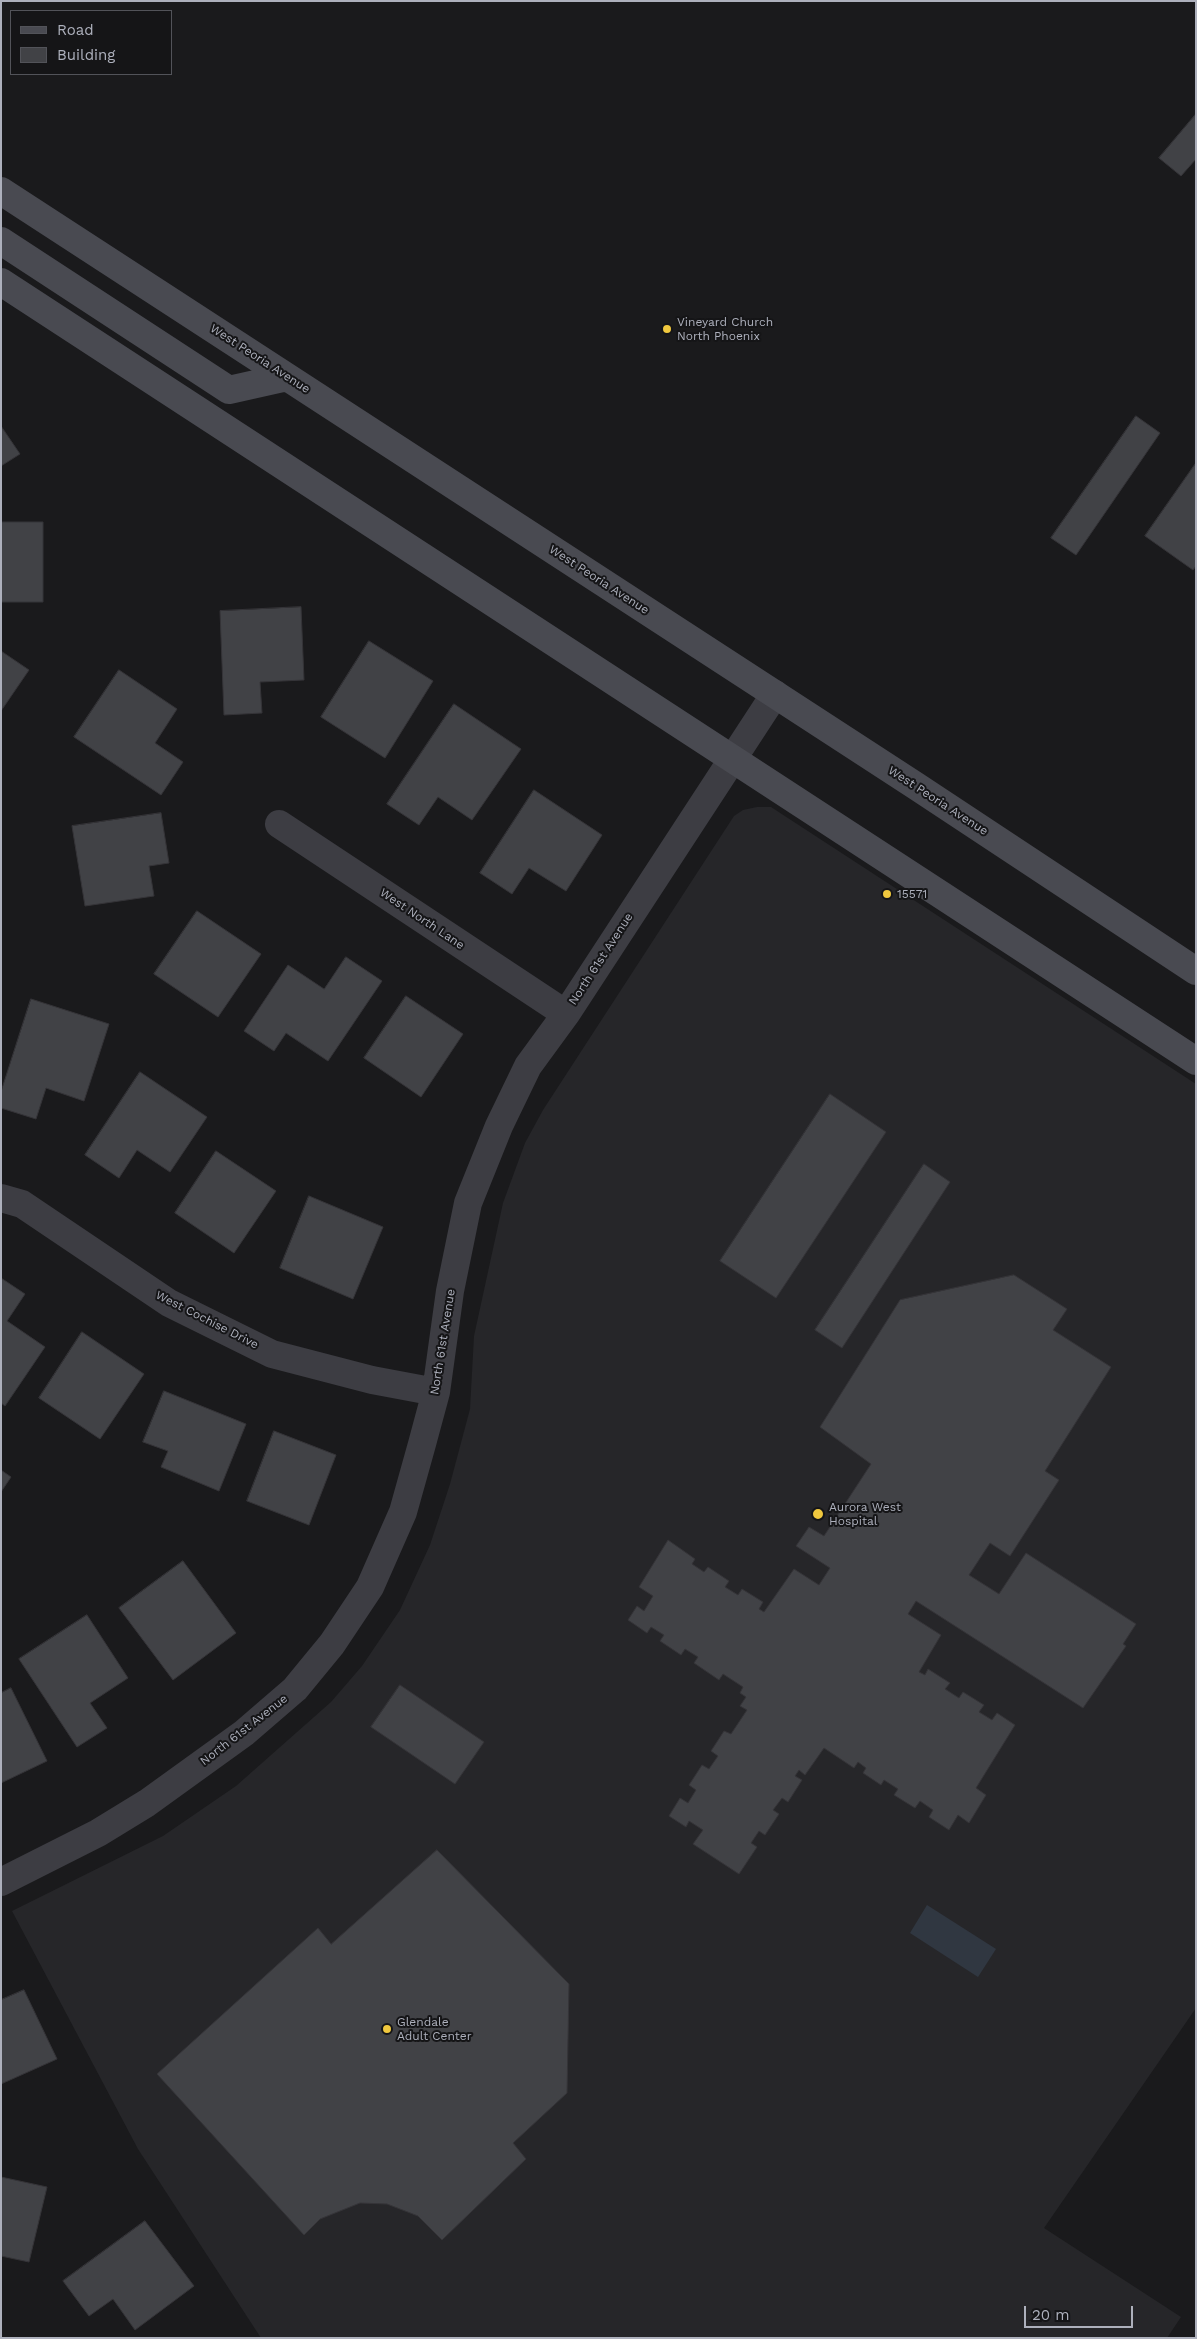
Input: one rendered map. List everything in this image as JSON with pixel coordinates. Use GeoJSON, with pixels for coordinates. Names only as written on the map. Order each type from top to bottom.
{"type":"FeatureCollection","features":[{"type":"Feature","properties":{"kind":"main road","name":"West Peoria Avenue"},"geometry":{"type":"LineString","coordinates":[[1,191],[775,694],[1196,971]]}},
{"type":"Feature","properties":{"kind":"main road"},"geometry":{"type":"LineString","coordinates":[[1,241],[229,390],[287,377]]}},
{"type":"Feature","properties":{"kind":"main road"},"geometry":{"type":"LineString","coordinates":[[1,282],[1195,1058]]}},
{"type":"Feature","properties":{"kind":"street","name":"North 61st Avenue"},"geometry":{"type":"LineString","coordinates":[[1,1882],[64,1851],[146,1803],[244,1734],[295,1689],[332,1644],[370,1587],[403,1512],[436,1392],[450,1291],[468,1203],[499,1126],[528,1066],[566,1014],[709,794],[735,758],[775,694]]}},
{"type":"Feature","properties":{"kind":"street","name":"West North Lane"},"geometry":{"type":"LineString","coordinates":[[279,824],[566,1014]]}},
{"type":"Feature","properties":{"kind":"street","name":"West Cochise Drive"},"geometry":{"type":"LineString","coordinates":[[1,1198],[22,1204],[169,1304],[272,1354],[372,1380],[436,1392]]}},
{"type":"Feature","properties":{"kind":"shaded area","name":"Aurora West Hospital"},"geometry":{"type":"Polygon","coordinates":[[[771,807],[1196,1084],[1196,2008],[1044,2228],[1181,2317],[1167,2338],[261,2338],[138,2149],[12,1911],[163,1836],[236,1786],[331,1702],[362,1666],[400,1610],[430,1545],[450,1484],[470,1409],[474,1336],[503,1203],[525,1143],[543,1110],[734,816],[743,810],[771,807]]]}},
{"type":"Feature","properties":{"kind":"shaded area"},"geometry":{"type":"Polygon","coordinates":[[[927,1905],[996,1949],[978,1977],[910,1933],[927,1905]]]}},
{"type":"Feature","properties":{"kind":"building"},"geometry":{"type":"Polygon","coordinates":[[[1196,114],[1196,159],[1181,176],[1159,158],[1196,114]]]}},
{"type":"Feature","properties":{"kind":"building"},"geometry":{"type":"Polygon","coordinates":[[[1136,416],[1160,433],[1076,555],[1051,538],[1136,416]]]}},
{"type":"Feature","properties":{"kind":"building"},"geometry":{"type":"Polygon","coordinates":[[[1,426],[20,454],[1,466],[1,426]]]}},
{"type":"Feature","properties":{"kind":"building"},"geometry":{"type":"Polygon","coordinates":[[[1196,463],[1196,566],[1193,570],[1145,536],[1196,463]]]}},
{"type":"Feature","properties":{"kind":"building"},"geometry":{"type":"Polygon","coordinates":[[[1,522],[43,522],[43,602],[1,602],[1,522]]]}},
{"type":"Feature","properties":{"kind":"building"},"geometry":{"type":"Polygon","coordinates":[[[301,607],[304,680],[260,682],[262,713],[224,715],[220,611],[301,607]]]}},
{"type":"Feature","properties":{"kind":"building"},"geometry":{"type":"Polygon","coordinates":[[[369,641],[433,681],[385,758],[321,717],[369,641]]]}},
{"type":"Feature","properties":{"kind":"building"},"geometry":{"type":"Polygon","coordinates":[[[1,651],[29,670],[1,711],[1,651]]]}},
{"type":"Feature","properties":{"kind":"building"},"geometry":{"type":"Polygon","coordinates":[[[119,670],[177,709],[155,743],[183,762],[161,795],[74,737],[119,670]]]}},
{"type":"Feature","properties":{"kind":"building"},"geometry":{"type":"Polygon","coordinates":[[[454,704],[521,749],[472,820],[438,797],[419,825],[387,804],[454,704]]]}},
{"type":"Feature","properties":{"kind":"building"},"geometry":{"type":"Polygon","coordinates":[[[534,790],[602,835],[566,891],[529,868],[512,894],[480,873],[534,790]]]}},
{"type":"Feature","properties":{"kind":"building"},"geometry":{"type":"Polygon","coordinates":[[[161,813],[169,863],[149,866],[154,896],[85,906],[72,826],[161,813]]]}},
{"type":"Feature","properties":{"kind":"building"},"geometry":{"type":"Polygon","coordinates":[[[197,911],[261,954],[218,1017],[154,974],[197,911]]]}},
{"type":"Feature","properties":{"kind":"building"},"geometry":{"type":"Polygon","coordinates":[[[346,957],[382,981],[328,1061],[286,1033],[274,1051],[244,1031],[288,965],[324,989],[346,957]]]}},
{"type":"Feature","properties":{"kind":"building"},"geometry":{"type":"Polygon","coordinates":[[[406,996],[463,1034],[421,1097],[364,1058],[406,996]]]}},
{"type":"Feature","properties":{"kind":"building"},"geometry":{"type":"Polygon","coordinates":[[[31,999],[109,1024],[84,1101],[46,1088],[36,1119],[1,1108],[1,1092],[31,999]]]}},
{"type":"Feature","properties":{"kind":"building"},"geometry":{"type":"Polygon","coordinates":[[[140,1072],[207,1117],[170,1172],[137,1150],[119,1178],[85,1155],[140,1072]]]}},
{"type":"Feature","properties":{"kind":"building"},"geometry":{"type":"Polygon","coordinates":[[[830,1094],[886,1132],[776,1298],[720,1261],[830,1094]]]}},
{"type":"Feature","properties":{"kind":"building"},"geometry":{"type":"Polygon","coordinates":[[[216,1151],[276,1191],[234,1253],[175,1213],[216,1151]]]}},
{"type":"Feature","properties":{"kind":"building"},"geometry":{"type":"Polygon","coordinates":[[[924,1164],[950,1182],[842,1348],[815,1330],[924,1164]]]}},
{"type":"Feature","properties":{"kind":"building"},"geometry":{"type":"Polygon","coordinates":[[[309,1196],[383,1227],[353,1299],[280,1268],[309,1196]]]}},
{"type":"Feature","properties":{"kind":"building"},"geometry":{"type":"Polygon","coordinates":[[[1014,1275],[1067,1309],[1053,1330],[1111,1367],[1045,1471],[1059,1480],[1010,1556],[990,1543],[969,1575],[999,1594],[1026,1553],[1136,1624],[1123,1644],[1126,1646],[1083,1708],[916,1601],[908,1614],[941,1635],[919,1672],[925,1675],[928,1669],[950,1683],[945,1689],[959,1698],[963,1692],[984,1705],[979,1712],[992,1720],[997,1713],[1015,1725],[976,1788],[986,1795],[969,1823],[958,1815],[949,1830],[929,1817],[933,1810],[920,1801],[915,1808],[894,1795],[898,1789],[884,1780],[881,1785],[863,1773],[866,1768],[858,1762],[854,1768],[824,1748],[805,1775],[799,1770],[795,1776],[802,1780],[788,1802],[782,1798],[773,1810],[779,1814],[765,1835],[759,1831],[751,1843],[757,1847],[739,1874],[693,1844],[703,1830],[689,1821],[686,1827],[669,1816],[680,1798],[688,1803],[696,1790],[689,1785],[702,1765],[709,1769],[718,1756],[711,1751],[724,1731],[731,1734],[747,1710],[740,1706],[746,1697],[740,1693],[743,1687],[723,1674],[719,1680],[694,1663],[698,1657],[685,1649],[681,1655],[660,1641],[664,1635],[651,1627],[647,1633],[628,1620],[637,1606],[644,1611],[653,1596],[639,1587],[668,1540],[695,1559],[692,1564],[704,1572],[708,1567],[729,1581],[725,1587],[738,1595],[742,1589],[763,1602],[759,1609],[764,1612],[794,1569],[819,1585],[830,1568],[796,1546],[809,1527],[824,1536],[871,1464],[820,1427],[900,1300],[1014,1275]]]}},
{"type":"Feature","properties":{"kind":"building"},"geometry":{"type":"Polygon","coordinates":[[[1,1278],[25,1294],[7,1321],[45,1347],[5,1406],[1,1403],[1,1278]]]}},
{"type":"Feature","properties":{"kind":"building"},"geometry":{"type":"Polygon","coordinates":[[[82,1332],[144,1374],[100,1439],[39,1398],[82,1332]]]}},
{"type":"Feature","properties":{"kind":"building"},"geometry":{"type":"Polygon","coordinates":[[[164,1391],[246,1424],[219,1491],[161,1467],[168,1451],[143,1442],[164,1391]]]}},
{"type":"Feature","properties":{"kind":"building"},"geometry":{"type":"Polygon","coordinates":[[[274,1431],[336,1455],[309,1525],[247,1501],[274,1431]]]}},
{"type":"Feature","properties":{"kind":"building"},"geometry":{"type":"Polygon","coordinates":[[[1,1470],[11,1477],[1,1492],[1,1470]]]}},
{"type":"Feature","properties":{"kind":"building"},"geometry":{"type":"Polygon","coordinates":[[[183,1561],[236,1633],[173,1680],[119,1608],[183,1561]]]}},
{"type":"Feature","properties":{"kind":"building"},"geometry":{"type":"Polygon","coordinates":[[[87,1615],[128,1678],[90,1703],[107,1728],[77,1747],[19,1659],[87,1615]]]}},
{"type":"Feature","properties":{"kind":"building"},"geometry":{"type":"Polygon","coordinates":[[[400,1685],[484,1742],[455,1784],[371,1727],[400,1685]]]}},
{"type":"Feature","properties":{"kind":"building"},"geometry":{"type":"Polygon","coordinates":[[[11,1688],[47,1761],[1,1783],[1,1693],[11,1688]]]}},
{"type":"Feature","properties":{"kind":"building","name":"Glendale Adult Center"},"geometry":{"type":"Polygon","coordinates":[[[437,1850],[569,1984],[567,2093],[513,2143],[526,2159],[442,2240],[418,2216],[387,2204],[360,2203],[320,2219],[304,2235],[157,2074],[318,1928],[331,1944],[437,1850]]]}},
{"type":"Feature","properties":{"kind":"building"},"geometry":{"type":"Polygon","coordinates":[[[24,1990],[57,2059],[1,2084],[1,2000],[24,1990]]]}},
{"type":"Feature","properties":{"kind":"building"},"geometry":{"type":"Polygon","coordinates":[[[1,2177],[47,2187],[29,2262],[1,2256],[1,2177]]]}},
{"type":"Feature","properties":{"kind":"building"},"geometry":{"type":"Polygon","coordinates":[[[145,2221],[194,2286],[135,2330],[113,2299],[89,2316],[63,2281],[145,2221]]]}},
{"type":"Feature","properties":{"kind":"place","name":"Vineyard Church North Phoenix"},"geometry":{"type":"Point","coordinates":[667,329]}},
{"type":"Feature","properties":{"kind":"place","name":"15571"},"geometry":{"type":"Point","coordinates":[887,894]}},
{"type":"Feature","properties":{"kind":"place","name":"Aurora West Hospital"},"geometry":{"type":"Point","coordinates":[818,1514]}},
{"type":"Feature","properties":{"kind":"place","name":"Glendale Adult Center"},"geometry":{"type":"Point","coordinates":[387,2029]}}]}
